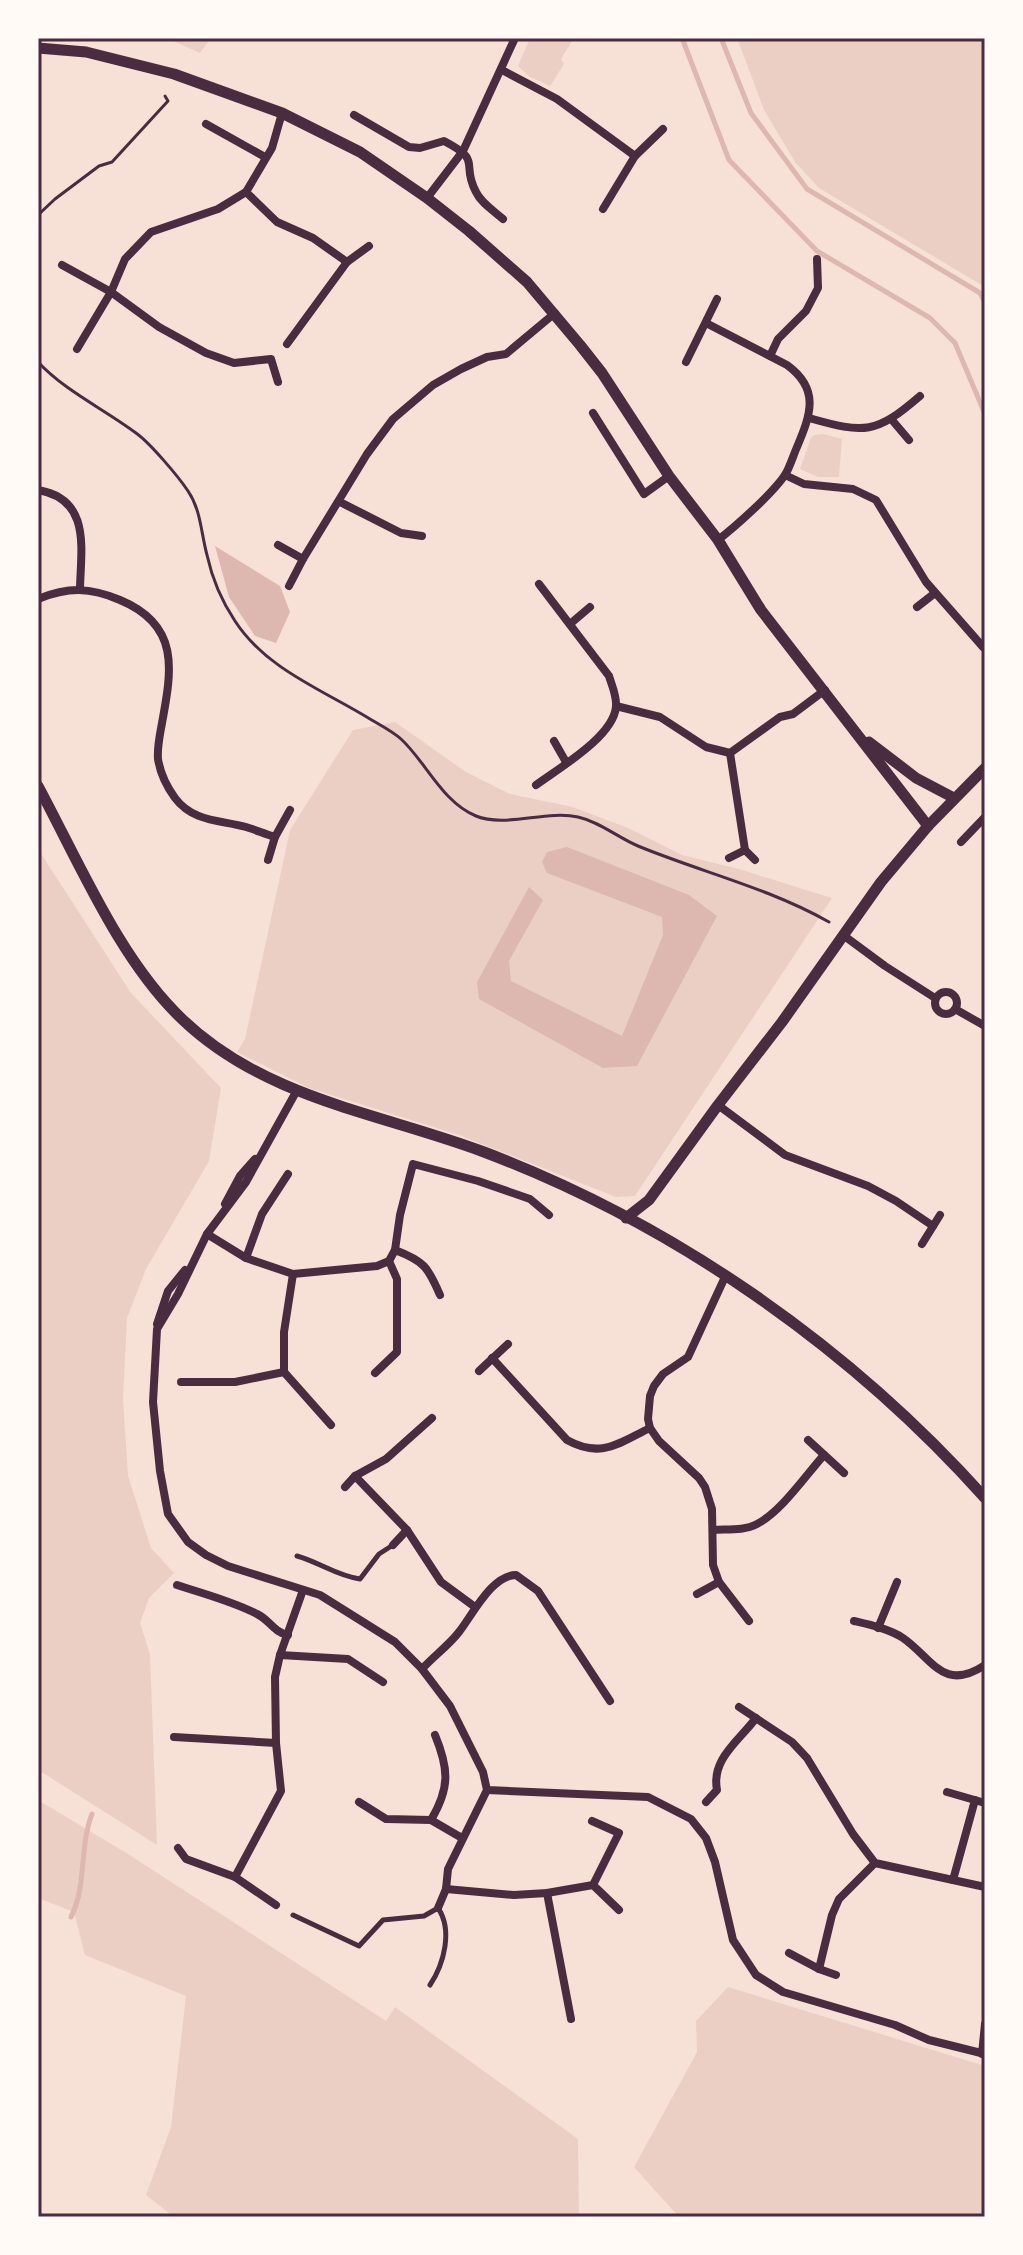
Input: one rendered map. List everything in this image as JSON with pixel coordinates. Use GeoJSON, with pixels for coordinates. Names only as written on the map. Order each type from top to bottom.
{"type":"FeatureCollection","features":[{"type":"Feature","properties":{"kind":"street"},"geometry":{"type":"LineString","coordinates":[[427,198],[463,151],[502,70],[513,39]]}},
{"type":"Feature","properties":{"kind":"street"},"geometry":{"type":"LineString","coordinates":[[38,48],[86,52],[174,74],[282,113],[360,152],[427,198],[527,282],[602,373],[669,476],[718,540],[761,610],[928,826]]}},
{"type":"Feature","properties":{"kind":"street"},"geometry":{"type":"LineString","coordinates":[[502,70],[557,99],[635,156]]}},
{"type":"Feature","properties":{"kind":"street"},"geometry":{"type":"LineString","coordinates":[[77,349],[111,292],[125,259],[151,232],[218,209],[246,192],[272,148],[282,113]]}},
{"type":"Feature","properties":{"kind":"street"},"geometry":{"type":"LineString","coordinates":[[354,115],[409,147],[420,148],[444,141],[463,151],[469,159],[476,192],[503,219]]}},
{"type":"Feature","properties":{"kind":"street"},"geometry":{"type":"LineString","coordinates":[[206,124],[265,157]]}},
{"type":"Feature","properties":{"kind":"street"},"geometry":{"type":"LineString","coordinates":[[603,209],[635,156],[663,129]]}},
{"type":"Feature","properties":{"kind":"street"},"geometry":{"type":"LineString","coordinates":[[246,192],[277,222],[313,238],[347,262]]}},
{"type":"Feature","properties":{"kind":"street"},"geometry":{"type":"LineString","coordinates":[[287,344],[347,262],[369,246]]}},
{"type":"Feature","properties":{"kind":"street"},"geometry":{"type":"LineString","coordinates":[[770,356],[778,339],[806,311],[818,288],[817,259]]}},
{"type":"Feature","properties":{"kind":"street"},"geometry":{"type":"LineString","coordinates":[[62,265],[111,292],[159,327],[206,353],[234,363],[271,359],[278,382]]}},
{"type":"Feature","properties":{"kind":"street"},"geometry":{"type":"LineString","coordinates":[[686,362],[717,299]]}},
{"type":"Feature","properties":{"kind":"street"},"geometry":{"type":"LineString","coordinates":[[289,586],[375,442],[393,419],[413,401],[461,369],[487,357],[506,354],[555,313]]}},
{"type":"Feature","properties":{"kind":"street"},"geometry":{"type":"LineString","coordinates":[[706,323],[799,373],[806,383],[810,406],[809,418],[785,475],[742,522],[718,540]]}},
{"type":"Feature","properties":{"kind":"street"},"geometry":{"type":"LineString","coordinates":[[809,418],[850,428],[875,427],[892,420],[920,396]]}},
{"type":"Feature","properties":{"kind":"street"},"geometry":{"type":"LineString","coordinates":[[593,413],[644,494],[669,476]]}},
{"type":"Feature","properties":{"kind":"street"},"geometry":{"type":"LineString","coordinates":[[892,420],[909,440]]}},
{"type":"Feature","properties":{"kind":"street"},"geometry":{"type":"LineString","coordinates":[[785,475],[804,484],[853,489],[876,500],[921,575],[983,647]]}},
{"type":"Feature","properties":{"kind":"street"},"geometry":{"type":"LineString","coordinates":[[38,490],[60,497],[78,519],[81,537],[80,588]]}},
{"type":"Feature","properties":{"kind":"street"},"geometry":{"type":"LineString","coordinates":[[340,502],[401,533],[422,536]]}},
{"type":"Feature","properties":{"kind":"street"},"geometry":{"type":"LineString","coordinates":[[278,545],[303,559]]}},
{"type":"Feature","properties":{"kind":"street"},"geometry":{"type":"LineString","coordinates":[[536,785],[601,735],[612,721],[616,706],[609,676],[539,584]]}},
{"type":"Feature","properties":{"kind":"street"},"geometry":{"type":"LineString","coordinates":[[38,599],[80,588],[108,595],[145,614],[161,631],[168,647],[170,663],[158,758],[176,798],[186,809],[203,819],[244,826],[275,837]]}},
{"type":"Feature","properties":{"kind":"street"},"geometry":{"type":"LineString","coordinates":[[917,607],[935,593]]}},
{"type":"Feature","properties":{"kind":"street"},"geometry":{"type":"LineString","coordinates":[[570,624],[590,607]]}},
{"type":"Feature","properties":{"kind":"street"},"geometry":{"type":"LineString","coordinates":[[616,706],[660,717],[706,747],[730,753],[825,690]]}},
{"type":"Feature","properties":{"kind":"street"},"geometry":{"type":"LineString","coordinates":[[862,737],[916,778],[954,798]]}},
{"type":"Feature","properties":{"kind":"street"},"geometry":{"type":"LineString","coordinates":[[554,741],[566,762]]}},
{"type":"Feature","properties":{"kind":"street"},"geometry":{"type":"LineString","coordinates":[[730,753],[745,850],[755,860]]}},
{"type":"Feature","properties":{"kind":"street"},"geometry":{"type":"LineString","coordinates":[[626,1218],[649,1200],[782,1022],[881,882],[928,826],[985,768]]}},
{"type":"Feature","properties":{"kind":"street"},"geometry":{"type":"LineString","coordinates":[[38,786],[130,957],[157,994],[212,1045],[265,1078],[296,1092],[485,1152],[581,1194],[626,1218],[779,1313],[852,1369],[953,1463],[985,1498]]}},
{"type":"Feature","properties":{"kind":"street"},"geometry":{"type":"LineString","coordinates":[[268,860],[275,837],[290,810]]}},
{"type":"Feature","properties":{"kind":"street"},"geometry":{"type":"LineString","coordinates":[[961,842],[985,817]]}},
{"type":"Feature","properties":{"kind":"street"},"geometry":{"type":"LineString","coordinates":[[976,826],[985,835]]}},
{"type":"Feature","properties":{"kind":"street"},"geometry":{"type":"LineString","coordinates":[[729,858],[745,850]]}},
{"type":"Feature","properties":{"kind":"street"},"geometry":{"type":"LineString","coordinates":[[843,935],[935,998]]}},
{"type":"Feature","properties":{"kind":"street"},"geometry":{"type":"LineString","coordinates":[[941,993],[951,993],[957,1002],[955,1009],[946,1015],[938,1012],[934,1006],[935,998],[941,993]]}},
{"type":"Feature","properties":{"kind":"street"},"geometry":{"type":"LineString","coordinates":[[955,1009],[985,1026]]}},
{"type":"Feature","properties":{"kind":"street"},"geometry":{"type":"LineString","coordinates":[[296,1092],[269,1142],[240,1176],[218,1219],[168,1291],[161,1307],[154,1341],[153,1402],[160,1471],[168,1514],[188,1542],[228,1566],[320,1595],[364,1621],[395,1642],[422,1669],[450,1706],[479,1763],[487,1790],[448,1869],[446,1889],[438,1908]]}},
{"type":"Feature","properties":{"kind":"street"},"geometry":{"type":"LineString","coordinates":[[718,1105],[785,1155],[868,1186],[933,1226]]}},
{"type":"Feature","properties":{"kind":"street"},"geometry":{"type":"LineString","coordinates":[[207,1234],[246,1258],[293,1274],[377,1266],[389,1261],[395,1250],[413,1164],[530,1199],[549,1215]]}},
{"type":"Feature","properties":{"kind":"street"},"geometry":{"type":"LineString","coordinates":[[246,1258],[262,1214],[288,1174]]}},
{"type":"Feature","properties":{"kind":"street"},"geometry":{"type":"LineString","coordinates":[[922,1244],[940,1215]]}},
{"type":"Feature","properties":{"kind":"street"},"geometry":{"type":"LineString","coordinates":[[395,1250],[414,1257],[428,1268],[440,1295]]}},
{"type":"Feature","properties":{"kind":"street"},"geometry":{"type":"LineString","coordinates":[[375,1373],[397,1352],[397,1279],[389,1261]]}},
{"type":"Feature","properties":{"kind":"street"},"geometry":{"type":"LineString","coordinates":[[293,1274],[284,1332],[284,1372],[331,1425]]}},
{"type":"Feature","properties":{"kind":"street"},"geometry":{"type":"LineString","coordinates":[[725,1277],[688,1357],[663,1374],[654,1386],[648,1408],[650,1428],[659,1441],[705,1487],[712,1509],[713,1565],[719,1582],[749,1621]]}},
{"type":"Feature","properties":{"kind":"street"},"geometry":{"type":"LineString","coordinates":[[479,1371],[508,1344]]}},
{"type":"Feature","properties":{"kind":"street"},"geometry":{"type":"LineString","coordinates":[[492,1358],[567,1440],[581,1447],[596,1450],[609,1448],[650,1428]]}},
{"type":"Feature","properties":{"kind":"street"},"geometry":{"type":"LineString","coordinates":[[181,1382],[235,1382],[284,1372]]}},
{"type":"Feature","properties":{"kind":"street"},"geometry":{"type":"LineString","coordinates":[[345,1487],[355,1476],[386,1459],[432,1418]]}},
{"type":"Feature","properties":{"kind":"street"},"geometry":{"type":"LineString","coordinates":[[808,1440],[844,1473]]}},
{"type":"Feature","properties":{"kind":"street"},"geometry":{"type":"LineString","coordinates":[[713,1530],[756,1526],[769,1516],[824,1455]]}},
{"type":"Feature","properties":{"kind":"street"},"geometry":{"type":"LineString","coordinates":[[355,1476],[407,1530],[441,1582],[475,1607]]}},
{"type":"Feature","properties":{"kind":"street"},"geometry":{"type":"LineString","coordinates":[[393,1545],[407,1530]]}},
{"type":"Feature","properties":{"kind":"street"},"geometry":{"type":"LineString","coordinates":[[422,1669],[458,1634],[475,1607],[500,1578],[516,1575],[538,1591],[610,1701]]}},
{"type":"Feature","properties":{"kind":"street"},"geometry":{"type":"LineString","coordinates":[[697,1594],[719,1582]]}},
{"type":"Feature","properties":{"kind":"street"},"geometry":{"type":"LineString","coordinates":[[878,1628],[897,1582]]}},
{"type":"Feature","properties":{"kind":"street"},"geometry":{"type":"LineString","coordinates":[[177,1585],[262,1616],[277,1633],[288,1635]]}},
{"type":"Feature","properties":{"kind":"street"},"geometry":{"type":"LineString","coordinates":[[235,1877],[281,1791],[276,1743],[275,1677],[303,1590]]}},
{"type":"Feature","properties":{"kind":"street"},"geometry":{"type":"LineString","coordinates":[[854,1621],[900,1636],[933,1668],[947,1673],[968,1674],[985,1665]]}},
{"type":"Feature","properties":{"kind":"street"},"geometry":{"type":"LineString","coordinates":[[280,1655],[348,1659],[383,1682]]}},
{"type":"Feature","properties":{"kind":"street"},"geometry":{"type":"LineString","coordinates":[[739,1707],[792,1742],[807,1758],[853,1834],[875,1863],[985,1887]]}},
{"type":"Feature","properties":{"kind":"street"},"geometry":{"type":"LineString","coordinates":[[706,1802],[717,1790],[714,1777],[718,1765],[756,1718]]}},
{"type":"Feature","properties":{"kind":"street"},"geometry":{"type":"LineString","coordinates":[[431,1820],[442,1802],[446,1781],[445,1760],[435,1735]]}},
{"type":"Feature","properties":{"kind":"street"},"geometry":{"type":"LineString","coordinates":[[174,1737],[276,1743]]}},
{"type":"Feature","properties":{"kind":"street"},"geometry":{"type":"LineString","coordinates":[[487,1790],[630,1794],[648,1797],[671,1807],[691,1819],[706,1838],[722,1889],[733,1940],[756,1975],[783,1992],[895,2025],[929,2040],[984,2054],[985,2024]]}},
{"type":"Feature","properties":{"kind":"street"},"geometry":{"type":"LineString","coordinates":[[947,1792],[985,1803]]}},
{"type":"Feature","properties":{"kind":"street"},"geometry":{"type":"LineString","coordinates":[[953,1880],[975,1800]]}},
{"type":"Feature","properties":{"kind":"street"},"geometry":{"type":"LineString","coordinates":[[359,1802],[386,1819],[431,1820],[462,1838]]}},
{"type":"Feature","properties":{"kind":"street"},"geometry":{"type":"LineString","coordinates":[[592,1821],[619,1833],[593,1885]]}},
{"type":"Feature","properties":{"kind":"street"},"geometry":{"type":"LineString","coordinates":[[178,1848],[186,1859],[235,1877],[276,1905]]}},
{"type":"Feature","properties":{"kind":"street"},"geometry":{"type":"LineString","coordinates":[[819,1969],[839,1899],[875,1863]]}},
{"type":"Feature","properties":{"kind":"street"},"geometry":{"type":"LineString","coordinates":[[446,1889],[514,1895],[593,1885]]}},
{"type":"Feature","properties":{"kind":"street"},"geometry":{"type":"LineString","coordinates":[[593,1885],[619,1910]]}},
{"type":"Feature","properties":{"kind":"street"},"geometry":{"type":"LineString","coordinates":[[547,1893],[571,2019]]}},
{"type":"Feature","properties":{"kind":"street"},"geometry":{"type":"LineString","coordinates":[[789,1953],[836,1975]]}},
{"type":"Feature","properties":{"kind":"lane"},"geometry":{"type":"LineString","coordinates":[[297,1556],[316,1561],[345,1577],[360,1579],[379,1554],[393,1545]]}},
{"type":"Feature","properties":{"kind":"lane"},"geometry":{"type":"LineString","coordinates":[[293,1915],[359,1946],[383,1920],[424,1916],[438,1908],[444,1917],[444,1952],[439,1971],[430,1985]]}},
{"type":"Feature","properties":{"kind":"path"},"geometry":{"type":"LineString","coordinates":[[38,215],[99,166],[112,162],[123,153],[168,101],[165,96]]}},
{"type":"Feature","properties":{"kind":"path"},"geometry":{"type":"LineString","coordinates":[[38,362],[67,386],[139,435],[189,492],[202,524],[206,552],[218,592],[252,645],[276,665],[337,698],[400,738],[431,777],[462,808],[478,817],[488,818],[578,817],[635,845],[778,896],[829,922]]}},
{"type":"Feature","properties":{"kind":"shaded area"},"geometry":{"type":"Polygon","coordinates":[[[176,38],[211,38],[200,53],[173,41],[176,38]]]}},
{"type":"Feature","properties":{"kind":"shaded area"},"geometry":{"type":"Polygon","coordinates":[[[530,38],[574,38],[561,59],[564,64],[550,86],[530,77],[518,66],[530,38]]]}},
{"type":"Feature","properties":{"kind":"shaded area"},"geometry":{"type":"Polygon","coordinates":[[[737,38],[985,38],[985,287],[819,188],[795,162],[764,110],[737,38]]]}},
{"type":"Feature","properties":{"kind":"shaded area"},"geometry":{"type":"Polygon","coordinates":[[[823,434],[842,439],[839,477],[818,477],[800,469],[811,438],[823,434]]]}},
{"type":"Feature","properties":{"kind":"shaded area"},"geometry":{"type":"Polygon","coordinates":[[[215,546],[280,586],[290,612],[276,643],[255,636],[229,597],[215,546]]]}},
{"type":"Feature","properties":{"kind":"shaded area"},"geometry":{"type":"Polygon","coordinates":[[[395,722],[466,772],[510,794],[573,807],[628,828],[682,855],[832,898],[635,1196],[616,1197],[459,1135],[309,1088],[237,1052],[245,1039],[290,830],[353,730],[395,722]]]}},
{"type":"Feature","properties":{"kind":"shaded area"},"geometry":{"type":"Polygon","coordinates":[[[567,847],[689,895],[717,916],[637,1066],[603,1068],[479,999],[477,982],[529,887],[543,900],[509,961],[511,981],[622,1036],[663,935],[662,917],[547,873],[542,862],[547,852],[567,847]]]}},
{"type":"Feature","properties":{"kind":"shaded area"},"geometry":{"type":"Polygon","coordinates":[[[38,849],[131,993],[221,1088],[209,1161],[146,1269],[127,1318],[123,1399],[128,1476],[151,1548],[174,1573],[149,1598],[140,1623],[150,1654],[157,1845],[40,1771],[38,849]]]}},
{"type":"Feature","properties":{"kind":"shaded area"},"geometry":{"type":"Polygon","coordinates":[[[38,1800],[128,1854],[386,2021],[395,2007],[578,2139],[579,2217],[174,2217],[146,2195],[171,2127],[186,1996],[85,1955],[74,1912],[38,1898],[38,1800]]]}},
{"type":"Feature","properties":{"kind":"shaded area"},"geometry":{"type":"Polygon","coordinates":[[[728,1987],[985,2066],[985,2217],[679,2217],[634,2167],[697,2052],[696,2021],[728,1987]]]}},
{"type":"Feature","properties":{"kind":"waterway"},"geometry":{"type":"LineString","coordinates":[[682,38],[729,160],[817,251],[930,318],[955,343],[985,414]]}},
{"type":"Feature","properties":{"kind":"waterway"},"geometry":{"type":"LineString","coordinates":[[721,38],[751,113],[807,189],[980,293],[985,303]]}},
{"type":"Feature","properties":{"kind":"waterway"},"geometry":{"type":"LineString","coordinates":[[71,1917],[79,1892],[85,1840],[92,1814]]}}]}
